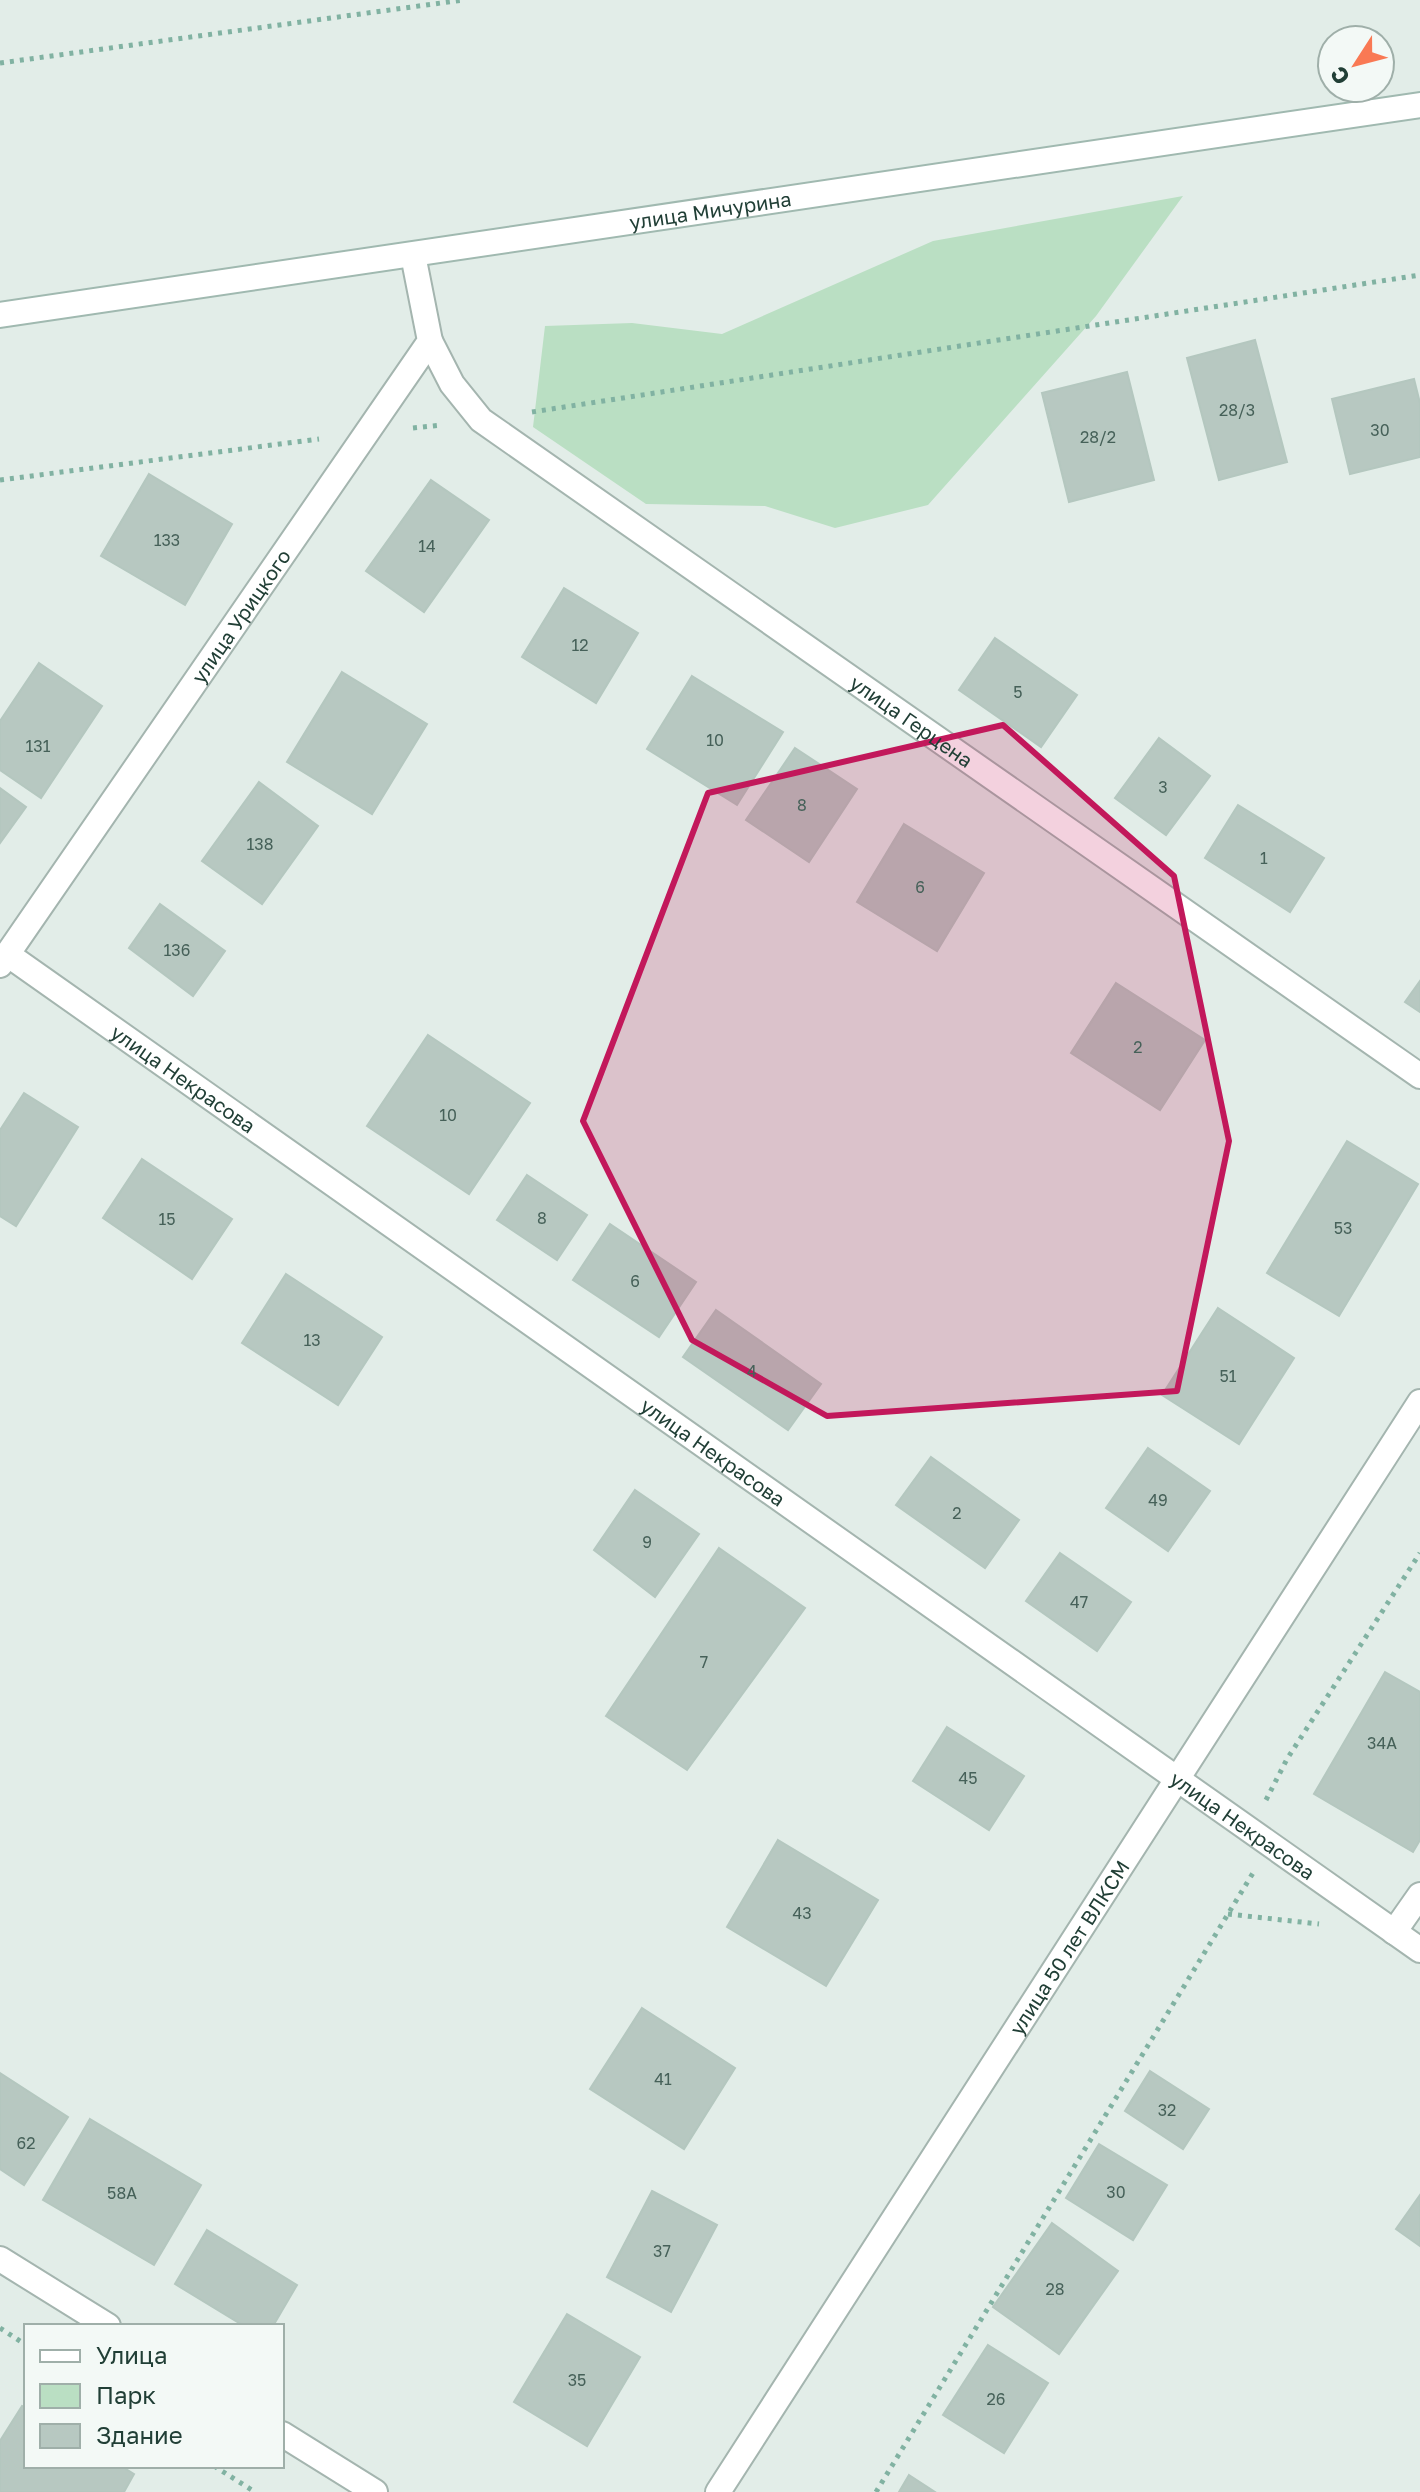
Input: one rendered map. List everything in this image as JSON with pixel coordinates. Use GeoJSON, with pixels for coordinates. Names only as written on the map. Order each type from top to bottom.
{"type":"FeatureCollection","features":[{"type":"Feature","properties":{"kind":"street","name":"улица Мичурина"},"geometry":{"type":"LineString","coordinates":[[0,315],[1420,105]]}},
{"type":"Feature","properties":{"kind":"street"},"geometry":{"type":"LineString","coordinates":[[413,255],[430,341]]}},
{"type":"Feature","properties":{"kind":"street","name":"улица Герцена"},"geometry":{"type":"LineString","coordinates":[[430,341],[452,384],[481,420],[1420,1076]]}},
{"type":"Feature","properties":{"kind":"street","name":"улица Урицкого"},"geometry":{"type":"LineString","coordinates":[[4,959],[430,341]]}},
{"type":"Feature","properties":{"kind":"street","name":"улица Некрасова"},"geometry":{"type":"LineString","coordinates":[[4,959],[1420,1950]]}},
{"type":"Feature","properties":{"kind":"street","name":"улица 50 лет ВЛКСМ"},"geometry":{"type":"LineString","coordinates":[[718,2492],[1420,1402]]}},
{"type":"Feature","properties":{"kind":"street"},"geometry":{"type":"LineString","coordinates":[[1394,1932],[1420,1895]]}},
{"type":"Feature","properties":{"kind":"street"},"geometry":{"type":"LineString","coordinates":[[0,2259],[105,2324]]}},
{"type":"Feature","properties":{"kind":"street"},"geometry":{"type":"LineString","coordinates":[[284,2435],[375,2492]]}},
{"type":"Feature","properties":{"kind":"path"},"geometry":{"type":"LineString","coordinates":[[0,63],[463,0]]}},
{"type":"Feature","properties":{"kind":"path"},"geometry":{"type":"LineString","coordinates":[[0,480],[481,420],[1420,275]]}},
{"type":"Feature","properties":{"kind":"path"},"geometry":{"type":"LineString","coordinates":[[876,2492],[1253,1874],[1266,1800],[1287,1759],[1420,1553]]}},
{"type":"Feature","properties":{"kind":"path"},"geometry":{"type":"LineString","coordinates":[[1228,1914],[1334,1925]]}},
{"type":"Feature","properties":{"kind":"path"},"geometry":{"type":"LineString","coordinates":[[0,2328],[24,2344]]}},
{"type":"Feature","properties":{"kind":"path"},"geometry":{"type":"LineString","coordinates":[[217,2468],[255,2492]]}},
{"type":"Feature","properties":{"kind":"highlighted area"},"geometry":{"type":"Polygon","coordinates":[[[1003,725],[1174,876],[1229,1141],[1177,1391],[827,1416],[692,1340],[583,1121],[708,793],[1003,725]]]}},
{"type":"Feature","properties":{"kind":"green space"},"geometry":{"type":"Polygon","coordinates":[[[1183,196],[1096,316],[928,505],[835,528],[765,506],[646,504],[533,427],[545,326],[632,323],[722,334],[933,241],[1183,196]]]}},
{"type":"Feature","properties":{"kind":"building"},"geometry":{"type":"Polygon","coordinates":[[[1255,340],[1287,462],[1219,480],[1187,358],[1255,340]]]}},
{"type":"Feature","properties":{"kind":"building"},"geometry":{"type":"Polygon","coordinates":[[[1127,372],[1154,480],[1069,502],[1042,393],[1127,372]]]}},
{"type":"Feature","properties":{"kind":"building"},"geometry":{"type":"Polygon","coordinates":[[[1414,379],[1420,403],[1420,457],[1350,474],[1332,399],[1414,379]]]}},
{"type":"Feature","properties":{"kind":"building"},"geometry":{"type":"Polygon","coordinates":[[[149,474],[232,524],[185,605],[101,556],[149,474]]]}},
{"type":"Feature","properties":{"kind":"building"},"geometry":{"type":"Polygon","coordinates":[[[431,480],[489,520],[424,612],[366,571],[431,480]]]}},
{"type":"Feature","properties":{"kind":"building"},"geometry":{"type":"Polygon","coordinates":[[[564,588],[638,633],[596,703],[522,657],[564,588]]]}},
{"type":"Feature","properties":{"kind":"building"},"geometry":{"type":"Polygon","coordinates":[[[995,638],[1077,695],[1041,747],[959,690],[995,638]]]}},
{"type":"Feature","properties":{"kind":"building"},"geometry":{"type":"Polygon","coordinates":[[[39,663],[102,706],[41,798],[0,770],[0,721],[39,663]]]}},
{"type":"Feature","properties":{"kind":"building"},"geometry":{"type":"Polygon","coordinates":[[[342,672],[427,724],[372,814],[287,762],[342,672]]]}},
{"type":"Feature","properties":{"kind":"building"},"geometry":{"type":"Polygon","coordinates":[[[692,676],[783,732],[737,805],[647,749],[692,676]]]}},
{"type":"Feature","properties":{"kind":"building"},"geometry":{"type":"Polygon","coordinates":[[[1159,738],[1210,776],[1166,835],[1115,798],[1159,738]]]}},
{"type":"Feature","properties":{"kind":"building"},"geometry":{"type":"Polygon","coordinates":[[[795,748],[857,789],[809,862],[746,820],[795,748]]]}},
{"type":"Feature","properties":{"kind":"building"},"geometry":{"type":"Polygon","coordinates":[[[259,782],[318,826],[262,904],[202,861],[259,782]]]}},
{"type":"Feature","properties":{"kind":"building"},"geometry":{"type":"Polygon","coordinates":[[[0,788],[26,807],[0,843],[0,788]]]}},
{"type":"Feature","properties":{"kind":"building"},"geometry":{"type":"Polygon","coordinates":[[[1238,805],[1324,858],[1290,912],[1205,858],[1238,805]]]}},
{"type":"Feature","properties":{"kind":"building"},"geometry":{"type":"Polygon","coordinates":[[[904,824],[984,873],[937,951],[857,902],[904,824]]]}},
{"type":"Feature","properties":{"kind":"building"},"geometry":{"type":"Polygon","coordinates":[[[160,904],[225,951],[193,996],[129,948],[160,904]]]}},
{"type":"Feature","properties":{"kind":"building"},"geometry":{"type":"Polygon","coordinates":[[[1420,981],[1420,1012],[1405,1002],[1420,981]]]}},
{"type":"Feature","properties":{"kind":"building"},"geometry":{"type":"Polygon","coordinates":[[[1116,983],[1205,1040],[1160,1110],[1071,1053],[1116,983]]]}},
{"type":"Feature","properties":{"kind":"building"},"geometry":{"type":"Polygon","coordinates":[[[428,1035],[530,1103],[469,1194],[367,1126],[428,1035]]]}},
{"type":"Feature","properties":{"kind":"building"},"geometry":{"type":"Polygon","coordinates":[[[24,1093],[78,1127],[16,1226],[0,1216],[0,1130],[24,1093]]]}},
{"type":"Feature","properties":{"kind":"building"},"geometry":{"type":"Polygon","coordinates":[[[1347,1141],[1418,1184],[1339,1316],[1267,1273],[1347,1141]]]}},
{"type":"Feature","properties":{"kind":"building"},"geometry":{"type":"Polygon","coordinates":[[[142,1159],[232,1219],[192,1279],[103,1218],[142,1159]]]}},
{"type":"Feature","properties":{"kind":"building"},"geometry":{"type":"Polygon","coordinates":[[[527,1175],[587,1215],[557,1260],[497,1220],[527,1175]]]}},
{"type":"Feature","properties":{"kind":"building"},"geometry":{"type":"Polygon","coordinates":[[[610,1224],[696,1282],[659,1337],[573,1280],[610,1224]]]}},
{"type":"Feature","properties":{"kind":"building"},"geometry":{"type":"Polygon","coordinates":[[[286,1274],[382,1337],[338,1405],[242,1343],[286,1274]]]}},
{"type":"Feature","properties":{"kind":"building"},"geometry":{"type":"Polygon","coordinates":[[[1218,1308],[1294,1358],[1239,1444],[1162,1395],[1218,1308]]]}},
{"type":"Feature","properties":{"kind":"building"},"geometry":{"type":"Polygon","coordinates":[[[716,1310],[821,1384],[788,1430],[683,1357],[716,1310]]]}},
{"type":"Feature","properties":{"kind":"building"},"geometry":{"type":"Polygon","coordinates":[[[1148,1448],[1210,1491],[1168,1551],[1106,1508],[1148,1448]]]}},
{"type":"Feature","properties":{"kind":"building"},"geometry":{"type":"Polygon","coordinates":[[[931,1457],[1019,1520],[985,1568],[896,1505],[931,1457]]]}},
{"type":"Feature","properties":{"kind":"building"},"geometry":{"type":"Polygon","coordinates":[[[635,1490],[699,1534],[655,1597],[594,1550],[635,1490]]]}},
{"type":"Feature","properties":{"kind":"building"},"geometry":{"type":"Polygon","coordinates":[[[719,1548],[805,1608],[687,1770],[606,1716],[719,1548]]]}},
{"type":"Feature","properties":{"kind":"building"},"geometry":{"type":"Polygon","coordinates":[[[1060,1553],[1131,1602],[1097,1651],[1026,1601],[1060,1553]]]}},
{"type":"Feature","properties":{"kind":"building"},"geometry":{"type":"Polygon","coordinates":[[[1385,1672],[1420,1692],[1420,1840],[1413,1852],[1314,1794],[1385,1672]]]}},
{"type":"Feature","properties":{"kind":"building"},"geometry":{"type":"Polygon","coordinates":[[[947,1727],[1024,1776],[989,1830],[913,1781],[947,1727]]]}},
{"type":"Feature","properties":{"kind":"building"},"geometry":{"type":"Polygon","coordinates":[[[778,1840],[878,1900],[826,1986],[727,1927],[778,1840]]]}},
{"type":"Feature","properties":{"kind":"building"},"geometry":{"type":"Polygon","coordinates":[[[642,2008],[735,2068],[684,2149],[590,2089],[642,2008]]]}},
{"type":"Feature","properties":{"kind":"building"},"geometry":{"type":"Polygon","coordinates":[[[1150,2071],[1209,2109],[1183,2149],[1125,2111],[1150,2071]]]}},
{"type":"Feature","properties":{"kind":"building"},"geometry":{"type":"Polygon","coordinates":[[[0,2073],[68,2117],[24,2185],[0,2169],[0,2073]]]}},
{"type":"Feature","properties":{"kind":"building"},"geometry":{"type":"Polygon","coordinates":[[[90,2119],[201,2185],[154,2265],[43,2200],[90,2119]]]}},
{"type":"Feature","properties":{"kind":"building"},"geometry":{"type":"Polygon","coordinates":[[[1099,2144],[1167,2185],[1133,2240],[1066,2198],[1099,2144]]]}},
{"type":"Feature","properties":{"kind":"building"},"geometry":{"type":"Polygon","coordinates":[[[652,2191],[717,2225],[671,2312],[607,2277],[652,2191]]]}},
{"type":"Feature","properties":{"kind":"building"},"geometry":{"type":"Polygon","coordinates":[[[1420,2195],[1420,2246],[1396,2229],[1420,2195]]]}},
{"type":"Feature","properties":{"kind":"building"},"geometry":{"type":"Polygon","coordinates":[[[1052,2223],[1118,2271],[1059,2354],[993,2307],[1052,2223]]]}},
{"type":"Feature","properties":{"kind":"building"},"geometry":{"type":"Polygon","coordinates":[[[207,2230],[297,2285],[274,2324],[241,2324],[175,2284],[207,2230]]]}},
{"type":"Feature","properties":{"kind":"building"},"geometry":{"type":"Polygon","coordinates":[[[567,2314],[640,2357],[587,2446],[514,2402],[567,2314]]]}},
{"type":"Feature","properties":{"kind":"building"},"geometry":{"type":"Polygon","coordinates":[[[988,2345],[1048,2383],[1004,2453],[943,2415],[988,2345]]]}},
{"type":"Feature","properties":{"kind":"building"},"geometry":{"type":"Polygon","coordinates":[[[22,2406],[24,2468],[124,2468],[134,2474],[124,2492],[0,2492],[0,2441],[22,2406]]]}},
{"type":"Feature","properties":{"kind":"building"},"geometry":{"type":"Polygon","coordinates":[[[909,2475],[935,2492],[899,2492],[909,2475]]]}}]}
